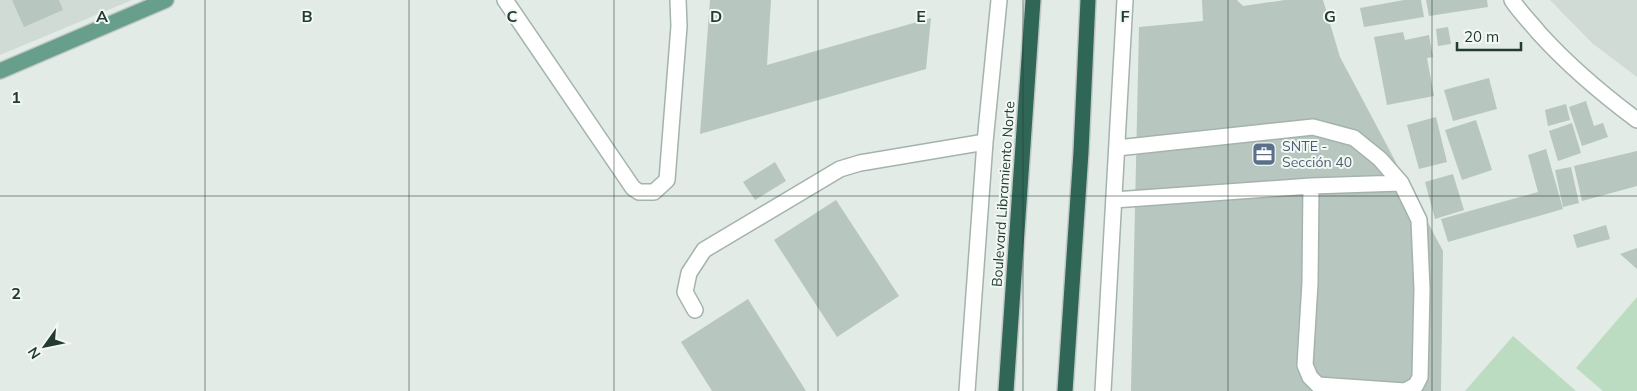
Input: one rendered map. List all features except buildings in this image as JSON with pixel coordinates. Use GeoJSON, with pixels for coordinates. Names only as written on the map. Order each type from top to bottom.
{"type":"FeatureCollection","features":[{"type":"Feature","properties":{"kind":"highway","name":"Boulevard Libramiento Norte"},"geometry":{"type":"LineString","coordinates":[[1006,391],[1033,0]]}},
{"type":"Feature","properties":{"kind":"highway"},"geometry":{"type":"LineString","coordinates":[[1065,391],[1072,299],[1088,0]]}},
{"type":"Feature","properties":{"kind":"main road"},"geometry":{"type":"LineString","coordinates":[[0,71],[166,0]]}},
{"type":"Feature","properties":{"kind":"street"},"geometry":{"type":"LineString","coordinates":[[505,0],[633,188],[639,192],[654,192],[667,180],[679,26],[678,0]]}},
{"type":"Feature","properties":{"kind":"street"},"geometry":{"type":"LineString","coordinates":[[967,391],[985,142],[999,0]]}},
{"type":"Feature","properties":{"kind":"street"},"geometry":{"type":"LineString","coordinates":[[1103,391],[1125,0]]}},
{"type":"Feature","properties":{"kind":"street"},"geometry":{"type":"LineString","coordinates":[[1512,0],[1558,53],[1598,91],[1637,120]]}},
{"type":"Feature","properties":{"kind":"street"},"geometry":{"type":"LineString","coordinates":[[1117,148],[1313,127],[1354,138],[1380,159],[1400,183],[1419,220],[1422,290],[1420,377],[1416,386],[1405,391],[1318,384],[1310,377],[1305,365],[1310,283],[1311,186]]}},
{"type":"Feature","properties":{"kind":"street"},"geometry":{"type":"LineString","coordinates":[[695,310],[685,292],[689,273],[704,250],[840,169],[860,163],[985,142]]}},
{"type":"Feature","properties":{"kind":"street"},"geometry":{"type":"LineString","coordinates":[[1114,200],[1311,186],[1400,183]]}},
{"type":"Feature","properties":{"kind":"shaded area"},"geometry":{"type":"Polygon","coordinates":[[[0,0],[132,0],[0,55],[0,0]]]}},
{"type":"Feature","properties":{"kind":"shaded area"},"geometry":{"type":"Polygon","coordinates":[[[1550,0],[1637,0],[1637,77],[1592,43],[1550,0]]]}},
{"type":"Feature","properties":{"kind":"green space"},"geometry":{"type":"Polygon","coordinates":[[[1637,297],[1637,391],[1603,391],[1576,368],[1637,297]]]}},
{"type":"Feature","properties":{"kind":"green space"},"geometry":{"type":"Polygon","coordinates":[[[1513,336],[1576,391],[1465,391],[1513,336]]]}},
{"type":"Feature","properties":{"kind":"place","name":"SNTE - Sección 40"},"geometry":{"type":"Point","coordinates":[1264,154]}}]}
